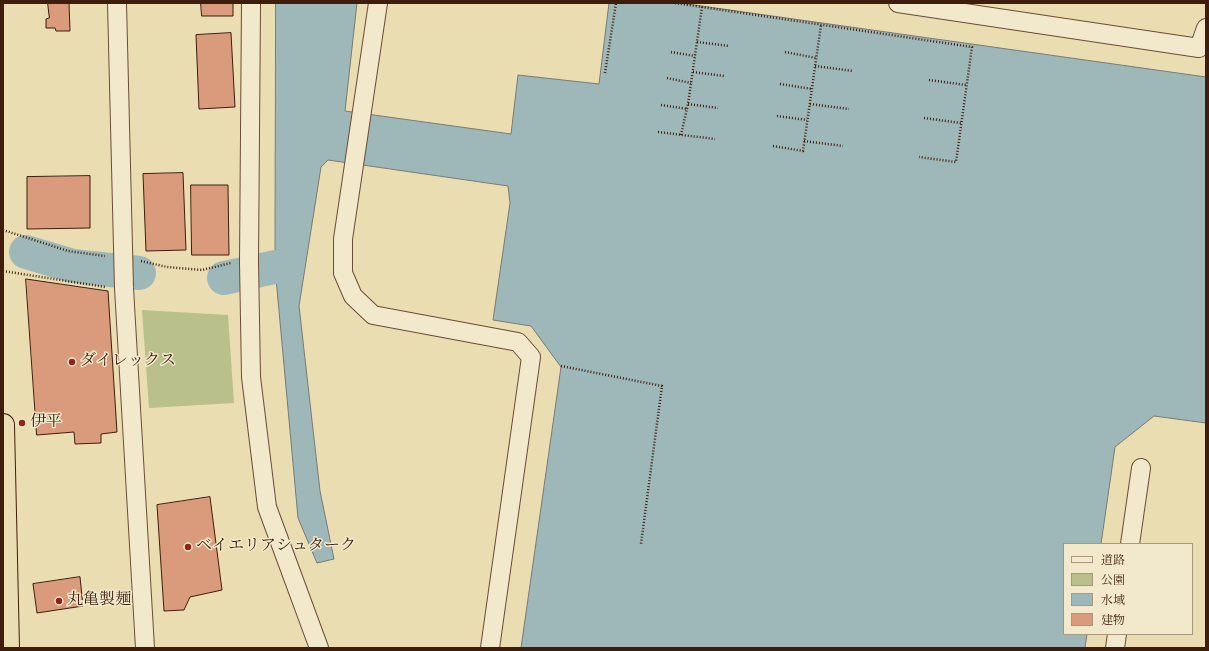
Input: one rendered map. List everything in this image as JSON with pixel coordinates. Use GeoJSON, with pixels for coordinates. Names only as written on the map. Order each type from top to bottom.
{"type":"FeatureCollection","features":[{"type":"Feature","properties":{"kind":"highway"},"geometry":{"type":"LineString","coordinates":[[3,425],[8,648]]}},
{"type":"Feature","properties":{"kind":"street"},"geometry":{"type":"LineString","coordinates":[[117,3],[124,288],[146,648]]}},
{"type":"Feature","properties":{"kind":"street"},"geometry":{"type":"LineString","coordinates":[[251,3],[249,262],[251,377],[268,507],[319,648]]}},
{"type":"Feature","properties":{"kind":"street"},"geometry":{"type":"LineString","coordinates":[[378,3],[343,239],[343,273],[353,296],[373,315],[518,342],[531,357],[490,648]]}},
{"type":"Feature","properties":{"kind":"street"},"geometry":{"type":"LineString","coordinates":[[898,3],[1199,48],[1206,28]]}},
{"type":"Feature","properties":{"kind":"street"},"geometry":{"type":"LineString","coordinates":[[1130,543],[1141,468]]}},
{"type":"Feature","properties":{"kind":"street"},"geometry":{"type":"LineString","coordinates":[[1115,648],[1117,635]]}},
{"type":"Feature","properties":{"kind":"path"},"geometry":{"type":"LineString","coordinates":[[605,73],[616,3]]}},
{"type":"Feature","properties":{"kind":"path"},"geometry":{"type":"LineString","coordinates":[[675,3],[972,47],[956,162],[919,157]]}},
{"type":"Feature","properties":{"kind":"path"},"geometry":{"type":"LineString","coordinates":[[682,135],[688,109],[702,7]]}},
{"type":"Feature","properties":{"kind":"path"},"geometry":{"type":"LineString","coordinates":[[773,146],[803,151],[821,25]]}},
{"type":"Feature","properties":{"kind":"path"},"geometry":{"type":"LineString","coordinates":[[697,42],[729,46]]}},
{"type":"Feature","properties":{"kind":"path"},"geometry":{"type":"LineString","coordinates":[[671,52],[695,56]]}},
{"type":"Feature","properties":{"kind":"path"},"geometry":{"type":"LineString","coordinates":[[785,52],[816,58]]}},
{"type":"Feature","properties":{"kind":"path"},"geometry":{"type":"LineString","coordinates":[[815,66],[853,70]]}},
{"type":"Feature","properties":{"kind":"path"},"geometry":{"type":"LineString","coordinates":[[693,72],[724,76]]}},
{"type":"Feature","properties":{"kind":"path"},"geometry":{"type":"LineString","coordinates":[[667,78],[692,83]]}},
{"type":"Feature","properties":{"kind":"path"},"geometry":{"type":"LineString","coordinates":[[929,80],[967,85]]}},
{"type":"Feature","properties":{"kind":"path"},"geometry":{"type":"LineString","coordinates":[[780,84],[812,89]]}},
{"type":"Feature","properties":{"kind":"path"},"geometry":{"type":"LineString","coordinates":[[688,104],[718,108]]}},
{"type":"Feature","properties":{"kind":"path"},"geometry":{"type":"LineString","coordinates":[[810,104],[848,108]]}},
{"type":"Feature","properties":{"kind":"path"},"geometry":{"type":"LineString","coordinates":[[661,105],[688,109]]}},
{"type":"Feature","properties":{"kind":"path"},"geometry":{"type":"LineString","coordinates":[[777,116],[807,120]]}},
{"type":"Feature","properties":{"kind":"path"},"geometry":{"type":"LineString","coordinates":[[924,118],[962,123]]}},
{"type":"Feature","properties":{"kind":"path"},"geometry":{"type":"LineString","coordinates":[[658,132],[715,139]]}},
{"type":"Feature","properties":{"kind":"path"},"geometry":{"type":"LineString","coordinates":[[804,141],[843,146]]}},
{"type":"Feature","properties":{"kind":"path"},"geometry":{"type":"LineString","coordinates":[[3,271],[124,288]]}},
{"type":"Feature","properties":{"kind":"path"},"geometry":{"type":"LineString","coordinates":[[561,366],[662,386],[641,544]]}},
{"type":"Feature","properties":{"kind":"green space"},"geometry":{"type":"Polygon","coordinates":[[[142,310],[228,315],[234,403],[149,408],[142,310]]]}},
{"type":"Feature","properties":{"kind":"water"},"geometry":{"type":"Polygon","coordinates":[[[276,3],[357,3],[345,111],[511,134],[518,75],[599,84],[609,3],[680,3],[1206,77],[1206,423],[1154,416],[1115,447],[1101,543],[1063,543],[1063,635],[1087,635],[1085,648],[521,648],[561,367],[531,326],[493,320],[510,203],[508,186],[328,160],[321,167],[299,306],[320,491],[334,559],[317,563],[298,518],[275,267],[276,3]]]}},
{"type":"Feature","properties":{"kind":"building"},"geometry":{"type":"Polygon","coordinates":[[[48,3],[69,3],[70,31],[56,31],[55,28],[46,28],[46,19],[49,18],[48,3]]]}},
{"type":"Feature","properties":{"kind":"building"},"geometry":{"type":"Polygon","coordinates":[[[201,3],[233,3],[233,16],[202,16],[201,3]]]}},
{"type":"Feature","properties":{"kind":"building"},"geometry":{"type":"Polygon","coordinates":[[[231,33],[235,107],[199,109],[196,35],[231,33]]]}},
{"type":"Feature","properties":{"kind":"building"},"geometry":{"type":"Polygon","coordinates":[[[183,173],[186,250],[146,251],[143,174],[183,173]]]}},
{"type":"Feature","properties":{"kind":"building"},"geometry":{"type":"Polygon","coordinates":[[[90,176],[90,228],[27,229],[27,177],[90,176]]]}},
{"type":"Feature","properties":{"kind":"building"},"geometry":{"type":"Polygon","coordinates":[[[191,185],[228,185],[229,255],[192,255],[191,185]]]}},
{"type":"Feature","properties":{"kind":"building","name":"ダイレックス"},"geometry":{"type":"Polygon","coordinates":[[[26,279],[108,291],[117,432],[101,434],[101,443],[75,444],[74,432],[37,435],[26,279]]]}},
{"type":"Feature","properties":{"kind":"building","name":"ベイエリアシュターク"},"geometry":{"type":"Polygon","coordinates":[[[210,497],[222,590],[190,597],[184,610],[164,611],[157,505],[210,497]]]}},
{"type":"Feature","properties":{"kind":"building"},"geometry":{"type":"Polygon","coordinates":[[[80,577],[83,606],[37,613],[33,584],[80,577]]]}},
{"type":"Feature","properties":{"kind":"waterway"},"geometry":{"type":"LineString","coordinates":[[26,252],[73,266],[139,273]]}},
{"type":"Feature","properties":{"kind":"waterway"},"geometry":{"type":"LineString","coordinates":[[224,278],[275,267]]}},
{"type":"Feature","properties":{"kind":"place","name":"ダイレックス"},"geometry":{"type":"Point","coordinates":[72,362]}},
{"type":"Feature","properties":{"kind":"place","name":"伊平"},"geometry":{"type":"Point","coordinates":[22,423]}},
{"type":"Feature","properties":{"kind":"place","name":"ベイエリアシュターク"},"geometry":{"type":"Point","coordinates":[188,547]}},
{"type":"Feature","properties":{"kind":"place","name":"丸亀製麺"},"geometry":{"type":"Point","coordinates":[59,601]}}]}
